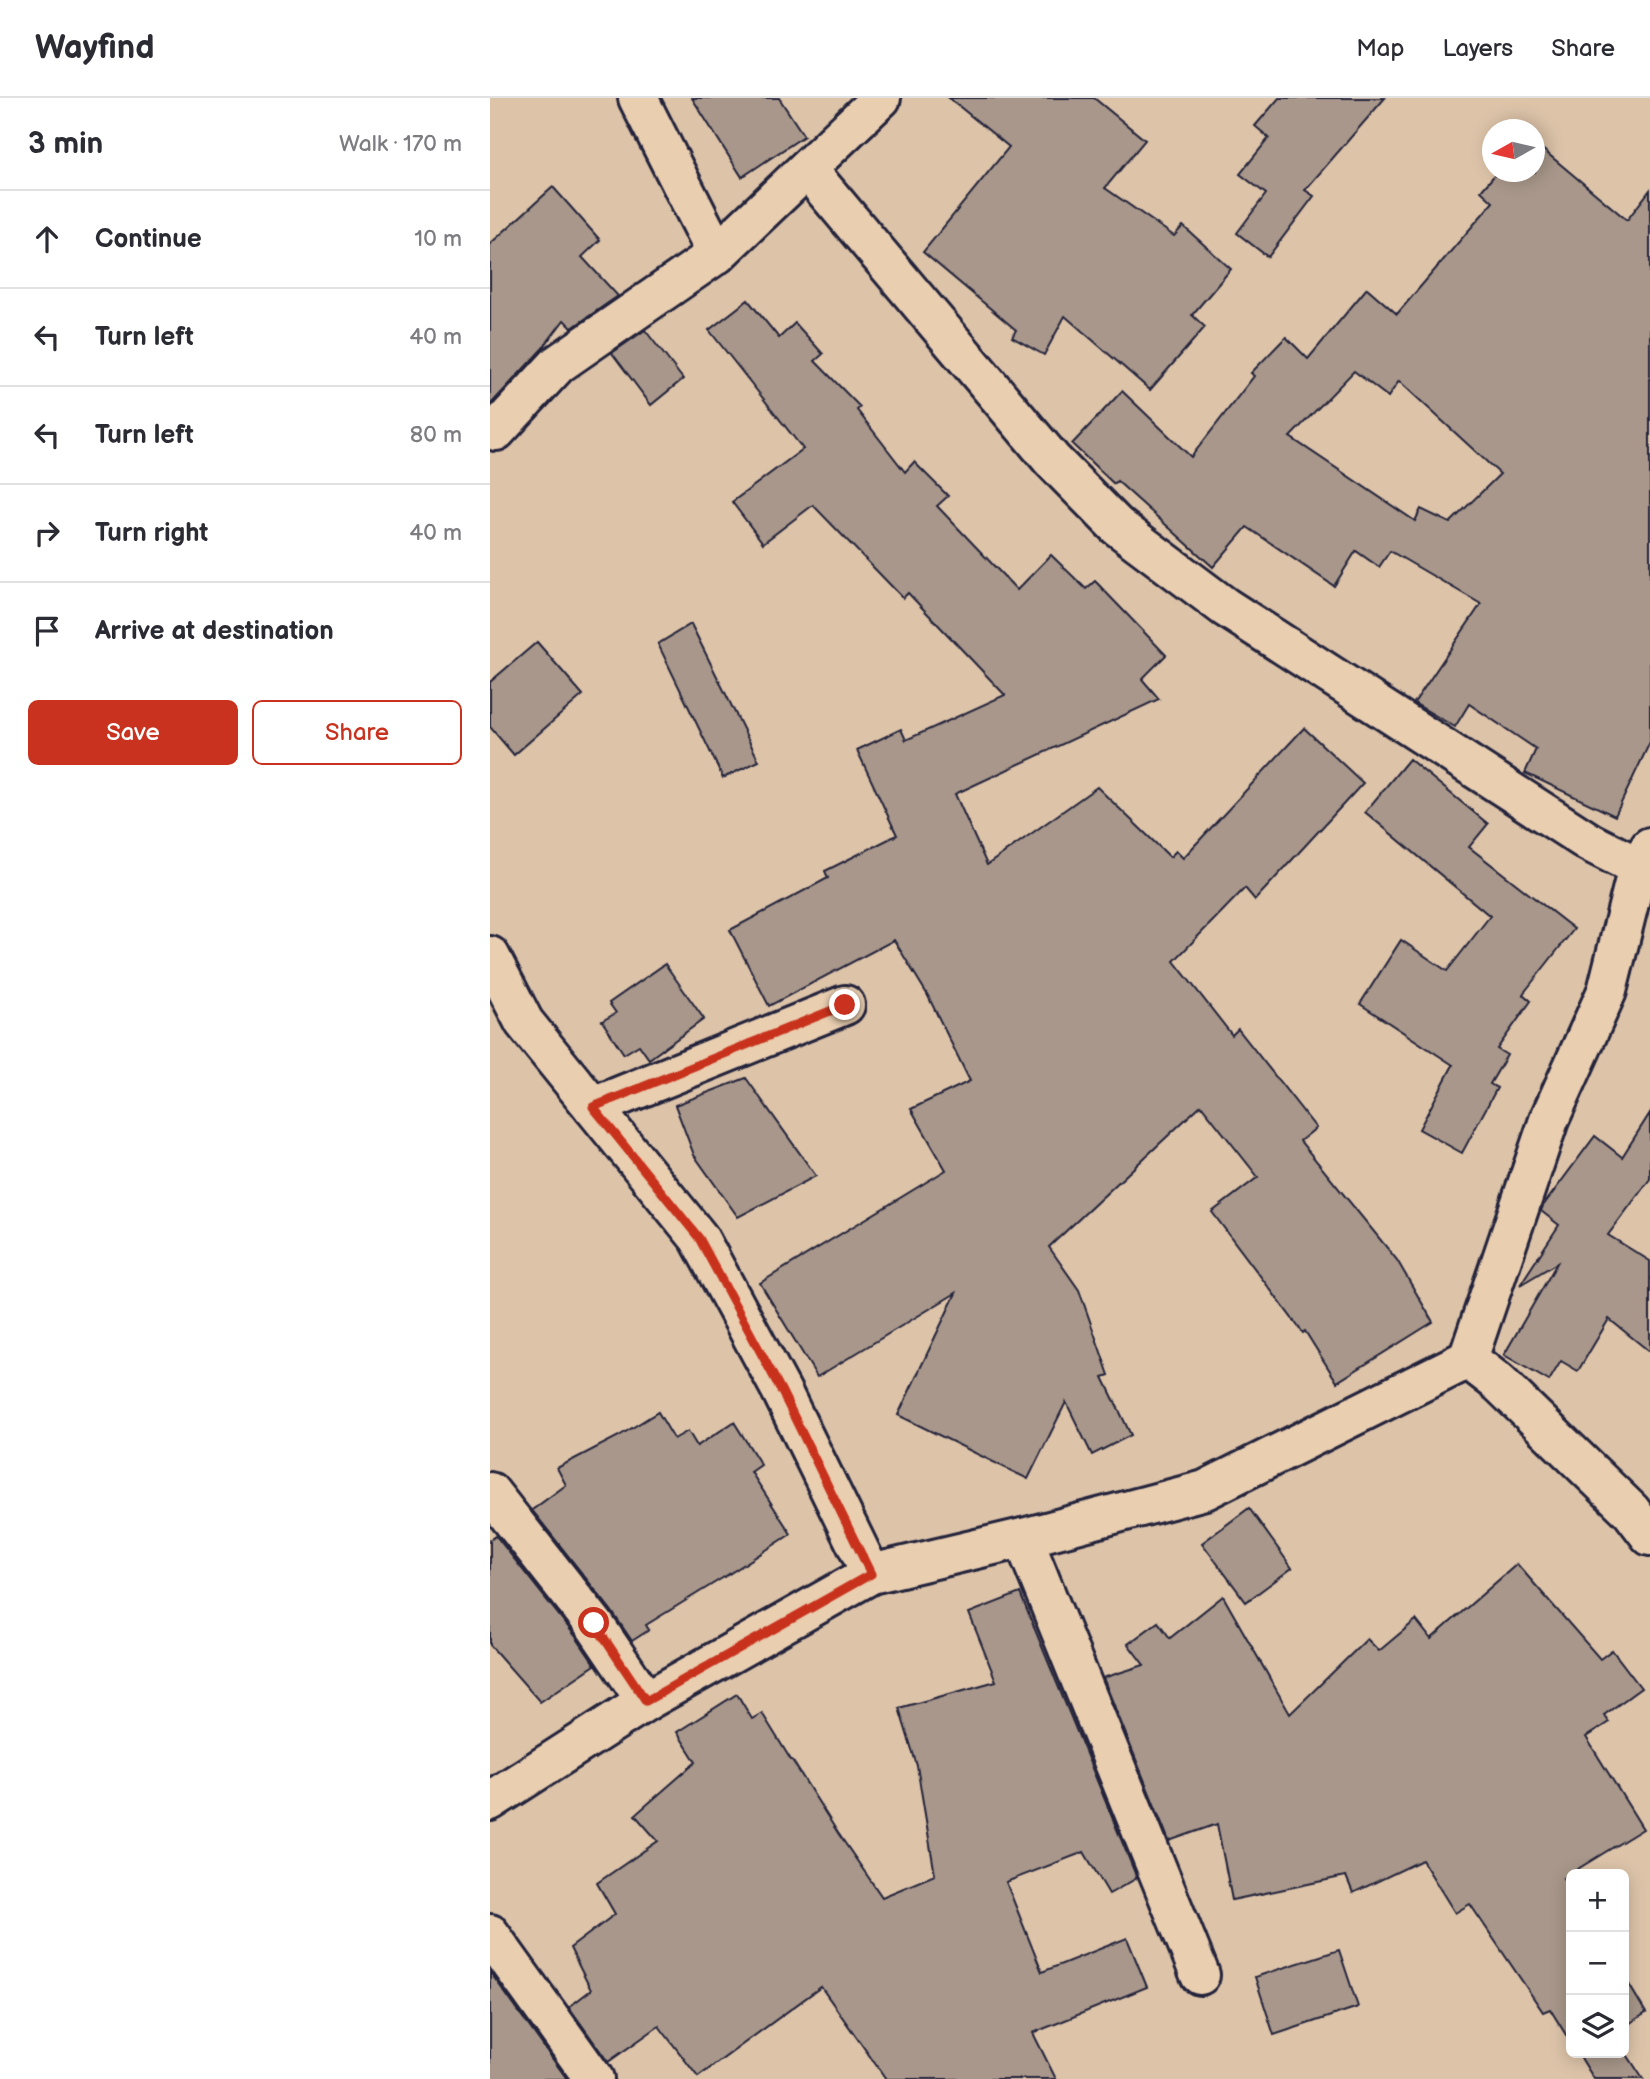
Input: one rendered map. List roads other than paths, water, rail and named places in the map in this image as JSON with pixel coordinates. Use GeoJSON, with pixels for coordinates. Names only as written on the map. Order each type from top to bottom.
{"type":"FeatureCollection","features":[{"type":"Feature","properties":{"kind":"street"},"geometry":{"type":"LineString","coordinates":[[638,98],[716,254]]}},
{"type":"Feature","properties":{"kind":"street"},"geometry":{"type":"LineString","coordinates":[[496,431],[558,364],[716,254],[881,98]]}},
{"type":"Feature","properties":{"kind":"street"},"geometry":{"type":"LineString","coordinates":[[490,1801],[646,1701],[871,1574],[1023,1538],[1205,1490],[1468,1359],[1549,1120],[1607,991],[1644,857],[1588,842],[1225,607],[1117,526],[1052,460],[807,169]]}},
{"type":"Feature","properties":{"kind":"street"},"geometry":{"type":"LineString","coordinates":[[490,956],[524,1022],[699,1238],[782,1392],[871,1574]]}},
{"type":"Feature","properties":{"kind":"street"},"geometry":{"type":"LineString","coordinates":[[593,1107],[845,1005]]}},
{"type":"Feature","properties":{"kind":"street"},"geometry":{"type":"LineString","coordinates":[[1468,1359],[1499,1383],[1632,1511],[1650,1536]]}},
{"type":"Feature","properties":{"kind":"street"},"geometry":{"type":"LineString","coordinates":[[490,1492],[594,1623],[646,1701]]}},
{"type":"Feature","properties":{"kind":"street"},"geometry":{"type":"LineString","coordinates":[[1023,1538],[1200,1975]]}},
{"type":"Feature","properties":{"kind":"street"},"geometry":{"type":"LineString","coordinates":[[490,1934],[594,2079]]}}]}
